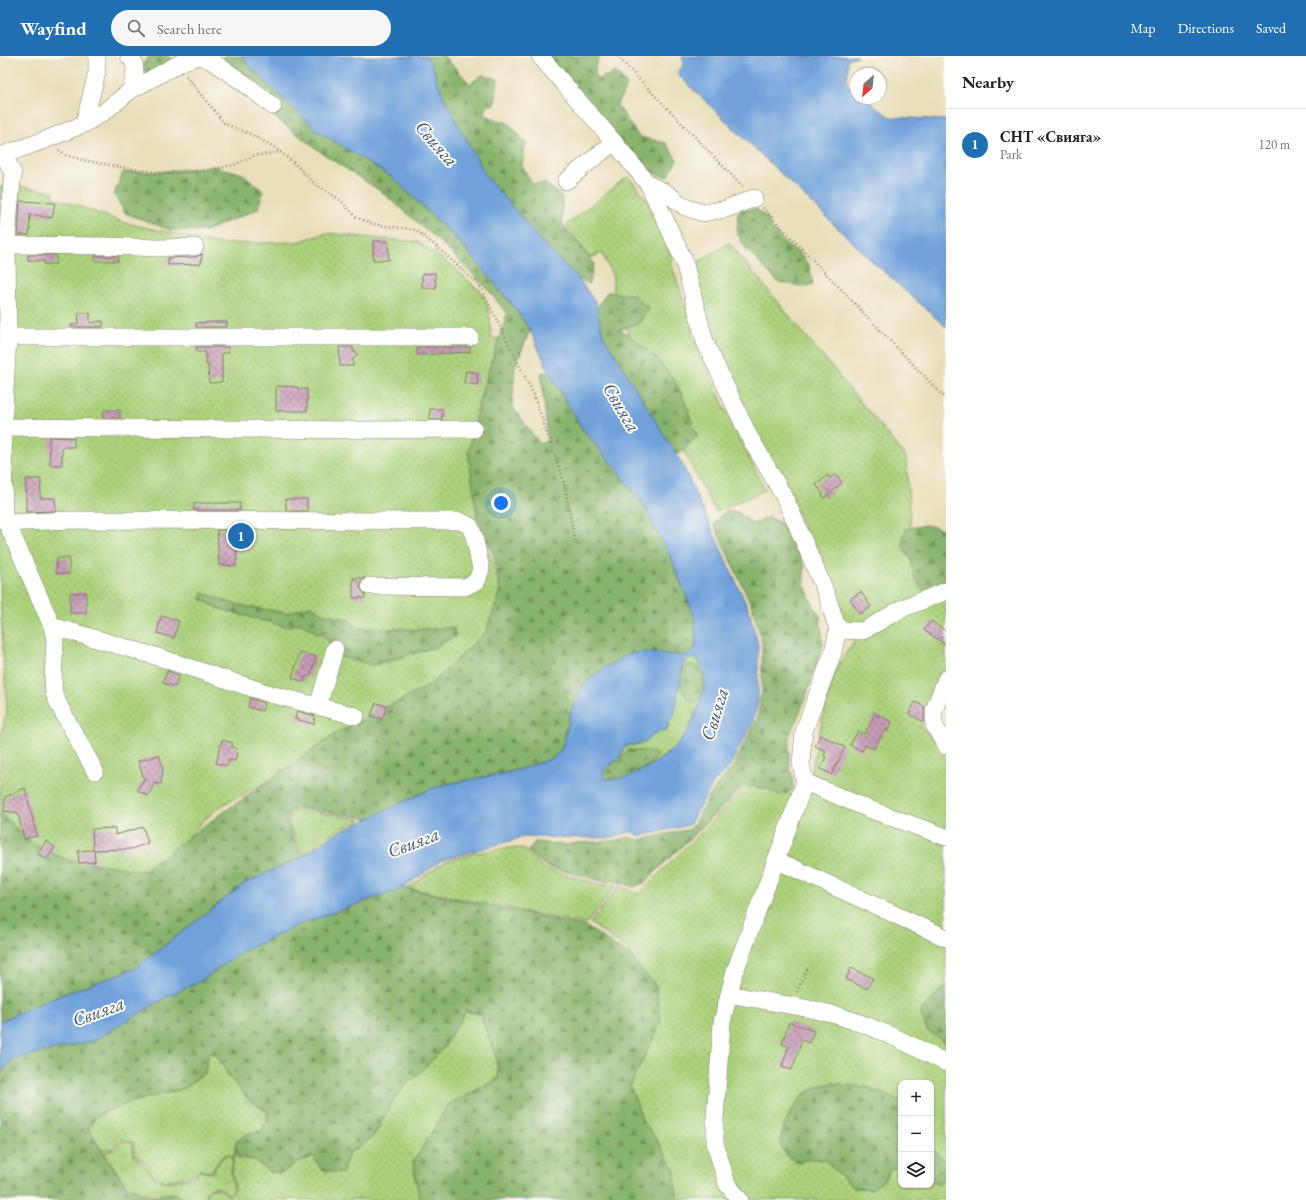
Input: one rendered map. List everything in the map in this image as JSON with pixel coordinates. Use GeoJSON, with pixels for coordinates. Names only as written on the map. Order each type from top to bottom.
{"type":"FeatureCollection","features":[{"type":"Feature","properties":{"kind":"street"},"geometry":{"type":"LineString","coordinates":[[84,124],[97,72],[97,56]]}},
{"type":"Feature","properties":{"kind":"street"},"geometry":{"type":"LineString","coordinates":[[129,56],[133,60],[136,72],[131,90]]}},
{"type":"Feature","properties":{"kind":"street"},"geometry":{"type":"LineString","coordinates":[[95,771],[54,694],[53,679],[55,640],[52,626],[4,516],[2,488],[4,427],[2,400],[8,337],[4,309],[9,212],[13,173],[2,155],[84,124],[104,112],[131,90],[184,61],[200,56],[210,60],[244,83],[273,106]]}},
{"type":"Feature","properties":{"kind":"street"},"geometry":{"type":"LineString","coordinates":[[540,56],[614,142],[649,186],[684,261],[706,342],[749,436],[786,500],[807,552],[826,593],[838,630],[833,652],[804,730],[801,763],[805,782],[734,974],[722,1022],[715,1118],[715,1143],[727,1184],[740,1200]]}},
{"type":"Feature","properties":{"kind":"street"},"geometry":{"type":"LineString","coordinates":[[566,181],[614,142]]}},
{"type":"Feature","properties":{"kind":"street"},"geometry":{"type":"LineString","coordinates":[[649,186],[665,192],[685,207],[703,213],[726,209],[754,198]]}},
{"type":"Feature","properties":{"kind":"street"},"geometry":{"type":"LineString","coordinates":[[7,246],[109,246],[157,248],[195,247]]}},
{"type":"Feature","properties":{"kind":"street"},"geometry":{"type":"LineString","coordinates":[[8,337],[470,337]]}},
{"type":"Feature","properties":{"kind":"street"},"geometry":{"type":"LineString","coordinates":[[4,427],[361,430],[474,428]]}},
{"type":"Feature","properties":{"kind":"street"},"geometry":{"type":"LineString","coordinates":[[6,523],[70,520],[460,521],[470,526],[474,536],[481,569],[477,581],[465,587],[370,586]]}},
{"type":"Feature","properties":{"kind":"street"},"geometry":{"type":"LineString","coordinates":[[838,630],[863,631],[901,609],[946,591]]}},
{"type":"Feature","properties":{"kind":"street"},"geometry":{"type":"LineString","coordinates":[[52,626],[158,657],[270,694],[356,716]]}},
{"type":"Feature","properties":{"kind":"street"},"geometry":{"type":"LineString","coordinates":[[318,706],[335,649]]}},
{"type":"Feature","properties":{"kind":"street"},"geometry":{"type":"LineString","coordinates":[[946,679],[934,710],[934,725],[946,746]]}},
{"type":"Feature","properties":{"kind":"street"},"geometry":{"type":"LineString","coordinates":[[805,782],[866,808],[946,838]]}},
{"type":"Feature","properties":{"kind":"street"},"geometry":{"type":"LineString","coordinates":[[776,860],[946,938]]}},
{"type":"Feature","properties":{"kind":"street"},"geometry":{"type":"LineString","coordinates":[[729,994],[829,1014],[873,1028],[903,1040],[946,1063]]}},
{"type":"Feature","properties":{"kind":"path"},"geometry":{"type":"LineString","coordinates":[[618,56],[946,399]]}},
{"type":"Feature","properties":{"kind":"path"},"geometry":{"type":"LineString","coordinates":[[171,68],[186,76],[226,124],[250,134],[281,152],[315,184],[340,200],[357,218],[372,224],[416,230],[480,286],[534,394],[564,482],[575,542]]}},
{"type":"Feature","properties":{"kind":"path"},"geometry":{"type":"LineString","coordinates":[[45,140],[66,155],[83,160],[131,169],[171,174],[213,170],[236,164],[253,156],[281,152]]}},
{"type":"Feature","properties":{"kind":"path"},"geometry":{"type":"LineString","coordinates":[[791,1006],[807,970]]}},
{"type":"Feature","properties":{"kind":"green space"},"geometry":{"type":"Polygon","coordinates":[[[152,56],[168,56],[174,63],[144,81],[142,65],[152,56]]]}},
{"type":"Feature","properties":{"kind":"green space"},"geometry":{"type":"Polygon","coordinates":[[[224,56],[241,56],[257,74],[294,106],[396,180],[451,234],[506,296],[530,330],[515,367],[512,406],[540,444],[548,440],[541,373],[549,372],[582,428],[641,500],[671,558],[695,618],[696,645],[693,651],[686,656],[645,652],[571,711],[564,742],[559,753],[551,759],[514,771],[438,786],[368,819],[297,806],[285,819],[302,857],[246,883],[134,969],[50,999],[0,1021],[0,812],[31,843],[67,860],[141,871],[146,870],[154,861],[162,858],[195,832],[340,731],[430,685],[485,633],[501,591],[494,556],[478,522],[468,452],[485,382],[507,314],[488,289],[438,240],[382,192],[322,153],[234,89],[219,66],[224,56]]]}},
{"type":"Feature","properties":{"kind":"green space"},"geometry":{"type":"Polygon","coordinates":[[[421,56],[444,56],[470,84],[482,75],[498,79],[495,104],[486,106],[484,115],[508,123],[526,143],[522,165],[532,184],[545,183],[562,197],[562,224],[594,263],[589,284],[551,264],[493,193],[421,56]]]}},
{"type":"Feature","properties":{"kind":"green space"},"geometry":{"type":"Polygon","coordinates":[[[545,56],[600,56],[595,67],[596,80],[616,72],[627,85],[617,105],[639,137],[666,143],[677,160],[668,177],[641,171],[545,56]]]}},
{"type":"Feature","properties":{"kind":"green space"},"geometry":{"type":"Polygon","coordinates":[[[213,166],[243,174],[263,191],[258,209],[205,231],[170,230],[125,213],[114,194],[123,172],[158,172],[213,166]]]}},
{"type":"Feature","properties":{"kind":"green space"},"geometry":{"type":"Polygon","coordinates":[[[628,176],[646,199],[673,258],[672,266],[688,313],[693,337],[730,420],[765,490],[716,512],[694,471],[629,334],[613,290],[613,277],[602,253],[590,258],[566,225],[628,176]]]}},
{"type":"Feature","properties":{"kind":"green space"},"geometry":{"type":"Polygon","coordinates":[[[18,186],[53,192],[53,197],[125,223],[221,244],[297,242],[327,233],[418,242],[455,268],[480,290],[486,301],[490,316],[491,338],[497,338],[500,357],[483,388],[472,426],[479,510],[477,517],[474,518],[484,545],[491,556],[500,590],[489,634],[432,688],[369,737],[263,784],[222,805],[202,822],[169,859],[151,875],[48,861],[0,820],[0,737],[7,712],[0,599],[0,187],[18,186]]]}},
{"type":"Feature","properties":{"kind":"green space"},"geometry":{"type":"Polygon","coordinates":[[[756,209],[767,218],[771,228],[785,244],[800,254],[809,265],[813,284],[805,287],[778,282],[746,249],[737,233],[738,214],[741,210],[756,209]]]}},
{"type":"Feature","properties":{"kind":"green space"},"geometry":{"type":"Polygon","coordinates":[[[729,243],[906,457],[912,546],[946,586],[946,675],[921,726],[946,751],[946,1200],[663,1200],[623,1082],[651,987],[626,948],[590,923],[619,886],[639,894],[754,779],[804,800],[826,704],[835,673],[854,641],[814,561],[790,490],[764,451],[722,362],[692,266],[729,243]]]}},
{"type":"Feature","properties":{"kind":"green space"},"geometry":{"type":"Polygon","coordinates":[[[607,292],[634,295],[649,309],[639,323],[620,329],[658,360],[678,387],[697,436],[681,453],[655,450],[589,320],[607,292]]]}},
{"type":"Feature","properties":{"kind":"green space"},"geometry":{"type":"Polygon","coordinates":[[[729,510],[739,513],[751,523],[757,523],[768,517],[782,523],[794,540],[804,566],[804,583],[812,603],[820,616],[823,644],[804,702],[789,737],[789,765],[793,777],[793,790],[780,795],[765,788],[744,786],[644,883],[634,887],[615,881],[606,882],[547,867],[528,851],[535,842],[566,845],[612,841],[630,837],[638,840],[691,829],[714,789],[732,768],[757,720],[762,691],[762,641],[752,606],[714,525],[720,516],[729,510]]]}},
{"type":"Feature","properties":{"kind":"green space"},"geometry":{"type":"Polygon","coordinates":[[[925,525],[943,529],[946,526],[946,585],[936,590],[922,590],[914,576],[911,560],[903,547],[903,538],[906,529],[925,525]]]}},
{"type":"Feature","properties":{"kind":"green space"},"geometry":{"type":"Polygon","coordinates":[[[203,593],[238,605],[287,613],[311,606],[322,613],[347,619],[360,628],[454,628],[455,636],[436,647],[374,665],[332,655],[328,639],[299,623],[287,627],[220,609],[201,599],[203,593]]]}},
{"type":"Feature","properties":{"kind":"green space"},"geometry":{"type":"Polygon","coordinates":[[[694,658],[698,660],[704,672],[705,680],[703,694],[697,711],[682,739],[658,761],[636,773],[615,779],[605,779],[604,772],[606,768],[621,755],[626,746],[644,743],[651,736],[667,729],[670,719],[674,715],[683,665],[687,659],[694,658]]]}},
{"type":"Feature","properties":{"kind":"green space"},"geometry":{"type":"Polygon","coordinates":[[[688,664],[699,667],[703,681],[701,697],[694,704],[689,701],[681,685],[682,673],[688,664]]]}},
{"type":"Feature","properties":{"kind":"green space"},"geometry":{"type":"Polygon","coordinates":[[[628,750],[649,751],[657,755],[655,760],[650,764],[636,771],[609,778],[607,777],[606,774],[611,765],[620,759],[628,750]]]}},
{"type":"Feature","properties":{"kind":"green space"},"geometry":{"type":"Polygon","coordinates":[[[298,808],[361,820],[331,834],[303,855],[287,819],[298,808]]]}},
{"type":"Feature","properties":{"kind":"green space"},"geometry":{"type":"Polygon","coordinates":[[[506,848],[523,848],[545,869],[602,885],[617,884],[586,924],[408,888],[444,862],[475,853],[506,848]]]}},
{"type":"Feature","properties":{"kind":"green space"},"geometry":{"type":"Polygon","coordinates":[[[403,888],[585,926],[628,954],[656,986],[661,1023],[630,1086],[643,1122],[654,1135],[675,1171],[676,1191],[680,1200],[425,1200],[419,1197],[413,1163],[448,1105],[498,1079],[497,1060],[480,1014],[466,1011],[442,1050],[395,1097],[373,1137],[349,1153],[342,1173],[322,1170],[313,1156],[294,1164],[283,1173],[270,1172],[254,1160],[234,1156],[236,1142],[249,1133],[262,1131],[268,1112],[249,1100],[231,1079],[217,1055],[208,1053],[205,1073],[183,1089],[131,1102],[96,1116],[88,1129],[125,1186],[151,1197],[176,1194],[182,1200],[0,1200],[0,1074],[13,1059],[93,1041],[166,997],[201,981],[243,951],[298,925],[403,888]]]}},
{"type":"Feature","properties":{"kind":"green space"},"geometry":{"type":"Polygon","coordinates":[[[946,984],[946,1043],[927,1030],[920,1011],[946,984]]]}},
{"type":"Feature","properties":{"kind":"green space"},"geometry":{"type":"Polygon","coordinates":[[[466,1011],[480,1014],[497,1060],[498,1079],[448,1105],[419,1197],[425,1200],[209,1200],[206,1193],[213,1188],[221,1190],[229,1196],[235,1189],[232,1172],[234,1156],[254,1160],[270,1172],[283,1173],[294,1164],[313,1156],[349,1153],[373,1137],[395,1097],[442,1050],[466,1011]]]}},
{"type":"Feature","properties":{"kind":"green space"},"geometry":{"type":"Polygon","coordinates":[[[207,1053],[216,1055],[231,1079],[249,1100],[268,1112],[262,1131],[249,1133],[234,1156],[227,1154],[221,1158],[211,1172],[199,1170],[191,1176],[166,1181],[154,1176],[144,1162],[135,1155],[133,1142],[121,1139],[112,1149],[101,1150],[88,1129],[96,1116],[205,1073],[207,1053]]]}},
{"type":"Feature","properties":{"kind":"green space"},"geometry":{"type":"Polygon","coordinates":[[[831,1083],[866,1087],[898,1100],[898,1168],[891,1168],[883,1181],[872,1189],[854,1188],[825,1160],[811,1159],[797,1162],[787,1156],[780,1145],[783,1128],[791,1111],[803,1095],[815,1088],[831,1083]]]}},
{"type":"Feature","properties":{"kind":"green space"},"geometry":{"type":"Polygon","coordinates":[[[122,1141],[132,1143],[134,1156],[142,1163],[154,1178],[166,1182],[192,1178],[200,1171],[212,1173],[221,1159],[227,1155],[233,1157],[231,1172],[234,1188],[229,1195],[221,1188],[212,1187],[205,1193],[208,1200],[183,1200],[176,1193],[151,1195],[125,1184],[104,1152],[114,1150],[122,1141]]]}},
{"type":"Feature","properties":{"kind":"green space"},"geometry":{"type":"Polygon","coordinates":[[[934,1151],[946,1161],[946,1180],[938,1184],[934,1182],[934,1151]]]}},
{"type":"Feature","properties":{"kind":"water","name":"Свияга"},"geometry":{"type":"Polygon","coordinates":[[[241,56],[425,56],[430,61],[444,98],[486,176],[548,249],[574,273],[595,301],[603,335],[682,464],[749,610],[758,644],[758,701],[752,725],[729,767],[713,784],[689,825],[641,836],[631,832],[608,838],[524,837],[442,860],[403,888],[298,925],[243,951],[201,981],[166,997],[93,1041],[13,1059],[0,1074],[0,1021],[50,999],[134,969],[245,883],[302,857],[334,835],[426,791],[438,786],[514,771],[551,759],[559,753],[564,742],[571,711],[577,696],[585,683],[599,671],[628,654],[645,652],[686,656],[693,651],[696,645],[695,618],[671,558],[641,500],[582,428],[549,372],[530,330],[514,307],[460,242],[393,178],[315,129],[250,67],[241,56]],[[694,658],[687,659],[683,665],[674,716],[670,719],[667,729],[651,736],[644,743],[625,746],[619,758],[605,769],[605,779],[625,777],[647,768],[667,754],[682,739],[697,711],[703,694],[705,680],[703,670],[698,660],[694,658]]]}},
{"type":"Feature","properties":{"kind":"water"},"geometry":{"type":"Polygon","coordinates":[[[682,56],[858,56],[848,59],[847,83],[850,86],[850,104],[873,104],[890,117],[946,120],[946,327],[871,260],[677,74],[684,64],[682,56]]]}},
{"type":"Feature","properties":{"kind":"building"},"geometry":{"type":"Polygon","coordinates":[[[20,201],[55,203],[52,218],[30,214],[29,235],[18,235],[20,201]]]}},
{"type":"Feature","properties":{"kind":"building"},"geometry":{"type":"Polygon","coordinates":[[[373,241],[388,241],[389,260],[373,260],[373,241]]]}},
{"type":"Feature","properties":{"kind":"building"},"geometry":{"type":"Polygon","coordinates":[[[202,254],[201,264],[168,265],[168,258],[195,257],[202,254]]]}},
{"type":"Feature","properties":{"kind":"building"},"geometry":{"type":"Polygon","coordinates":[[[28,255],[56,255],[56,264],[44,264],[44,261],[28,260],[28,255]]]}},
{"type":"Feature","properties":{"kind":"building"},"geometry":{"type":"Polygon","coordinates":[[[95,256],[118,256],[118,261],[95,261],[95,256]]]}},
{"type":"Feature","properties":{"kind":"building"},"geometry":{"type":"Polygon","coordinates":[[[435,273],[436,288],[422,288],[422,274],[435,273]]]}},
{"type":"Feature","properties":{"kind":"building"},"geometry":{"type":"Polygon","coordinates":[[[79,313],[90,313],[90,323],[103,321],[103,327],[71,327],[71,325],[78,324],[79,313]]]}},
{"type":"Feature","properties":{"kind":"building"},"geometry":{"type":"Polygon","coordinates":[[[227,322],[227,327],[196,327],[196,323],[227,322]]]}},
{"type":"Feature","properties":{"kind":"building"},"geometry":{"type":"Polygon","coordinates":[[[196,347],[228,347],[228,353],[222,353],[222,382],[209,383],[206,352],[197,352],[196,347]]]}},
{"type":"Feature","properties":{"kind":"building"},"geometry":{"type":"Polygon","coordinates":[[[339,347],[353,347],[353,351],[358,354],[353,359],[353,366],[340,366],[339,347]]]}},
{"type":"Feature","properties":{"kind":"building"},"geometry":{"type":"Polygon","coordinates":[[[417,347],[470,347],[470,352],[417,355],[417,347]]]}},
{"type":"Feature","properties":{"kind":"building"},"geometry":{"type":"Polygon","coordinates":[[[466,371],[478,373],[477,385],[464,383],[466,371]]]}},
{"type":"Feature","properties":{"kind":"building"},"geometry":{"type":"Polygon","coordinates":[[[276,386],[307,389],[307,411],[276,411],[276,386]]]}},
{"type":"Feature","properties":{"kind":"building"},"geometry":{"type":"Polygon","coordinates":[[[430,409],[442,409],[442,419],[430,419],[430,409]]]}},
{"type":"Feature","properties":{"kind":"building"},"geometry":{"type":"Polygon","coordinates":[[[104,410],[120,410],[120,418],[103,418],[104,410]]]}},
{"type":"Feature","properties":{"kind":"building"},"geometry":{"type":"Polygon","coordinates":[[[49,437],[74,438],[74,447],[62,447],[62,465],[50,465],[49,437]]]}},
{"type":"Feature","properties":{"kind":"building"},"geometry":{"type":"Polygon","coordinates":[[[835,474],[842,483],[824,498],[816,485],[828,475],[830,478],[835,474]]]}},
{"type":"Feature","properties":{"kind":"building"},"geometry":{"type":"Polygon","coordinates":[[[26,479],[41,479],[40,498],[55,498],[56,511],[26,512],[26,479]]]}},
{"type":"Feature","properties":{"kind":"building"},"geometry":{"type":"Polygon","coordinates":[[[286,499],[307,499],[307,511],[286,511],[286,499]]]}},
{"type":"Feature","properties":{"kind":"building"},"geometry":{"type":"Polygon","coordinates":[[[194,503],[240,503],[240,510],[194,510],[194,503]]]}},
{"type":"Feature","properties":{"kind":"building"},"geometry":{"type":"Polygon","coordinates":[[[217,530],[240,530],[240,543],[237,543],[236,566],[219,565],[217,530]]]}},
{"type":"Feature","properties":{"kind":"building"},"geometry":{"type":"Polygon","coordinates":[[[57,558],[69,558],[69,574],[56,573],[57,558]]]}},
{"type":"Feature","properties":{"kind":"building"},"geometry":{"type":"Polygon","coordinates":[[[353,578],[365,578],[361,581],[360,586],[365,594],[365,598],[353,598],[353,578]]]}},
{"type":"Feature","properties":{"kind":"building"},"geometry":{"type":"Polygon","coordinates":[[[86,592],[86,613],[70,613],[70,593],[86,592]]]}},
{"type":"Feature","properties":{"kind":"building"},"geometry":{"type":"Polygon","coordinates":[[[861,592],[871,607],[860,614],[850,599],[861,592]]]}},
{"type":"Feature","properties":{"kind":"building"},"geometry":{"type":"Polygon","coordinates":[[[161,616],[179,621],[174,638],[157,633],[161,616]]]}},
{"type":"Feature","properties":{"kind":"building"},"geometry":{"type":"Polygon","coordinates":[[[931,621],[946,631],[946,645],[924,630],[931,621]]]}},
{"type":"Feature","properties":{"kind":"building"},"geometry":{"type":"Polygon","coordinates":[[[300,652],[316,657],[310,677],[306,676],[304,682],[292,678],[300,652]]]}},
{"type":"Feature","properties":{"kind":"building"},"geometry":{"type":"Polygon","coordinates":[[[167,671],[179,675],[175,687],[163,683],[167,671]]]}},
{"type":"Feature","properties":{"kind":"building"},"geometry":{"type":"Polygon","coordinates":[[[250,698],[265,703],[262,711],[248,707],[250,698]]]}},
{"type":"Feature","properties":{"kind":"building"},"geometry":{"type":"Polygon","coordinates":[[[915,702],[925,707],[924,722],[909,714],[915,702]]]}},
{"type":"Feature","properties":{"kind":"building"},"geometry":{"type":"Polygon","coordinates":[[[376,703],[387,706],[382,719],[371,716],[376,703]]]}},
{"type":"Feature","properties":{"kind":"building"},"geometry":{"type":"Polygon","coordinates":[[[297,711],[315,716],[314,724],[295,719],[297,711]]]}},
{"type":"Feature","properties":{"kind":"building"},"geometry":{"type":"Polygon","coordinates":[[[875,714],[892,722],[887,731],[884,730],[874,749],[865,745],[862,751],[850,745],[858,731],[865,734],[875,714]]]}},
{"type":"Feature","properties":{"kind":"building"},"geometry":{"type":"Polygon","coordinates":[[[820,735],[845,747],[832,774],[820,769],[826,757],[824,756],[826,751],[815,746],[820,735]]]}},
{"type":"Feature","properties":{"kind":"building"},"geometry":{"type":"Polygon","coordinates":[[[222,740],[233,743],[232,747],[238,749],[235,761],[229,760],[227,766],[216,763],[222,740]]]}},
{"type":"Feature","properties":{"kind":"building"},"geometry":{"type":"Polygon","coordinates":[[[159,755],[163,768],[161,784],[155,783],[148,796],[137,790],[144,779],[138,761],[159,755]]]}},
{"type":"Feature","properties":{"kind":"building"},"geometry":{"type":"Polygon","coordinates":[[[25,788],[37,836],[24,839],[18,813],[4,811],[5,797],[25,788]]]}},
{"type":"Feature","properties":{"kind":"building"},"geometry":{"type":"Polygon","coordinates":[[[143,827],[148,843],[131,849],[93,850],[92,829],[115,828],[115,835],[143,827]]]}},
{"type":"Feature","properties":{"kind":"building"},"geometry":{"type":"Polygon","coordinates":[[[46,841],[55,847],[47,859],[38,854],[46,841]]]}},
{"type":"Feature","properties":{"kind":"building"},"geometry":{"type":"Polygon","coordinates":[[[94,850],[95,862],[79,863],[78,851],[94,850]]]}},
{"type":"Feature","properties":{"kind":"building"},"geometry":{"type":"Polygon","coordinates":[[[851,968],[873,978],[867,989],[846,979],[851,968]]]}},
{"type":"Feature","properties":{"kind":"building"},"geometry":{"type":"Polygon","coordinates":[[[789,1022],[814,1031],[809,1043],[802,1040],[792,1070],[782,1066],[789,1046],[782,1044],[789,1022]]]}},
{"type":"Feature","properties":{"kind":"place","name":"СНТ «Свияга»"},"geometry":{"type":"Point","coordinates":[241,536]}}]}
